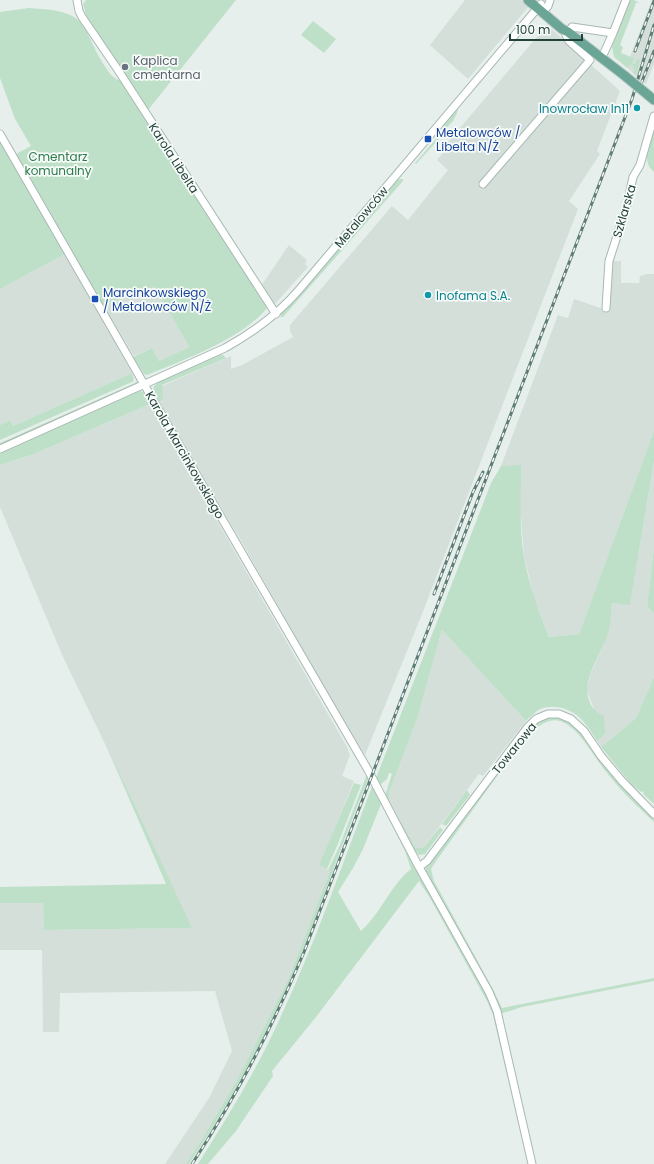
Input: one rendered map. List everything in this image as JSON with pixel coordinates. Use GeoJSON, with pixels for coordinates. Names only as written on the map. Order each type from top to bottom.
{"type":"FeatureCollection","features":[{"type":"Feature","properties":{"kind":"main road"},"geometry":{"type":"LineString","coordinates":[[528,0],[542,6],[566,26],[568,32],[651,98]]}},
{"type":"Feature","properties":{"kind":"street","name":"Karola Libelta"},"geometry":{"type":"LineString","coordinates":[[77,0],[82,17],[276,314]]}},
{"type":"Feature","properties":{"kind":"street"},"geometry":{"type":"LineString","coordinates":[[601,57],[613,33],[626,0]]}},
{"type":"Feature","properties":{"kind":"street","name":"Metalowców"},"geometry":{"type":"LineString","coordinates":[[0,449],[225,348],[251,333],[276,314],[303,286],[542,6]]}},
{"type":"Feature","properties":{"kind":"street"},"geometry":{"type":"LineString","coordinates":[[483,184],[590,60],[569,41],[566,35],[572,27],[613,33]]}},
{"type":"Feature","properties":{"kind":"street","name":"Szklarska"},"geometry":{"type":"LineString","coordinates":[[606,308],[609,261],[628,205],[634,177],[640,165],[654,116]]}},
{"type":"Feature","properties":{"kind":"street","name":"Karola Marcinkowskiego"},"geometry":{"type":"LineString","coordinates":[[0,134],[371,776],[419,867],[489,992],[498,1011],[532,1164]]}},
{"type":"Feature","properties":{"kind":"street","name":"Towarowa"},"geometry":{"type":"LineString","coordinates":[[419,867],[427,861],[527,728],[536,719],[548,714],[563,715],[574,721],[622,781],[654,814]]}},
{"type":"Feature","properties":{"kind":"shaded area"},"geometry":{"type":"Polygon","coordinates":[[[465,0],[522,0],[529,6],[468,79],[430,45],[465,0]]]}},
{"type":"Feature","properties":{"kind":"shaded area"},"geometry":{"type":"Polygon","coordinates":[[[652,0],[654,0],[654,64],[646,84],[626,67],[652,0]]]}},
{"type":"Feature","properties":{"kind":"shaded area"},"geometry":{"type":"Polygon","coordinates":[[[547,25],[620,91],[597,151],[600,154],[569,201],[578,209],[422,614],[365,755],[340,715],[243,544],[159,404],[162,401],[162,386],[231,356],[231,369],[242,365],[293,337],[290,331],[290,325],[392,206],[408,220],[448,170],[437,160],[445,150],[443,148],[547,25]]]}},
{"type":"Feature","properties":{"kind":"shaded area"},"geometry":{"type":"Polygon","coordinates":[[[289,245],[307,260],[305,264],[308,267],[274,305],[261,286],[289,245]]]}},
{"type":"Feature","properties":{"kind":"shaded area"},"geometry":{"type":"Polygon","coordinates":[[[65,254],[132,373],[13,426],[10,420],[0,425],[0,289],[65,254]]]}},
{"type":"Feature","properties":{"kind":"shaded area"},"geometry":{"type":"Polygon","coordinates":[[[611,261],[621,261],[621,283],[639,283],[640,276],[654,274],[654,431],[579,634],[549,637],[534,597],[524,556],[521,517],[501,466],[558,315],[568,318],[574,299],[603,309],[611,261]]]}},
{"type":"Feature","properties":{"kind":"shaded area"},"geometry":{"type":"Polygon","coordinates":[[[155,287],[189,347],[159,361],[152,348],[134,356],[103,305],[155,287]]]}},
{"type":"Feature","properties":{"kind":"shaded area"},"geometry":{"type":"Polygon","coordinates":[[[150,404],[347,747],[350,755],[342,776],[354,781],[320,865],[330,871],[288,980],[238,1078],[186,1164],[165,1164],[209,1098],[232,1051],[215,991],[60,993],[59,1032],[43,1032],[42,950],[0,950],[0,903],[43,903],[44,930],[191,928],[148,833],[63,657],[0,507],[0,465],[34,454],[150,404]]]}},
{"type":"Feature","properties":{"kind":"shaded area"},"geometry":{"type":"Polygon","coordinates":[[[654,461],[654,548],[647,606],[654,614],[654,677],[636,718],[601,747],[597,741],[605,734],[587,689],[591,673],[609,632],[612,603],[630,604],[654,461]]]}},
{"type":"Feature","properties":{"kind":"shaded area"},"geometry":{"type":"Polygon","coordinates":[[[442,630],[526,721],[483,776],[479,774],[423,848],[416,848],[389,801],[389,793],[417,719],[442,630]]]}},
{"type":"Feature","properties":{"kind":"green space"},"geometry":{"type":"Polygon","coordinates":[[[86,0],[236,0],[148,110],[86,15],[83,4],[86,0]]]}},
{"type":"Feature","properties":{"kind":"green space"},"geometry":{"type":"Polygon","coordinates":[[[630,0],[634,0],[639,3],[636,3],[620,45],[623,47],[621,53],[634,58],[632,64],[629,67],[626,67],[614,57],[612,47],[615,34],[630,0]]]}},
{"type":"Feature","properties":{"kind":"green space","name":"Cmentarz komunalny"},"geometry":{"type":"Polygon","coordinates":[[[29,8],[57,11],[71,15],[81,23],[99,57],[109,72],[118,80],[120,79],[246,272],[267,308],[256,319],[228,339],[212,348],[147,375],[144,374],[133,357],[152,348],[159,361],[189,347],[155,287],[103,305],[16,154],[31,146],[15,119],[0,78],[0,12],[29,8]]]}},
{"type":"Feature","properties":{"kind":"green space"},"geometry":{"type":"Polygon","coordinates":[[[313,21],[336,39],[324,53],[301,35],[313,21]]]}},
{"type":"Feature","properties":{"kind":"green space"},"geometry":{"type":"Polygon","coordinates":[[[637,59],[640,60],[636,76],[633,73],[634,66],[632,64],[635,64],[637,59]]]}},
{"type":"Feature","properties":{"kind":"green space"},"geometry":{"type":"Polygon","coordinates":[[[458,109],[453,121],[416,164],[415,163],[436,139],[435,138],[442,126],[458,109]]]}},
{"type":"Feature","properties":{"kind":"green space"},"geometry":{"type":"Polygon","coordinates":[[[654,128],[654,172],[648,162],[647,151],[654,128]]]}},
{"type":"Feature","properties":{"kind":"green space"},"geometry":{"type":"Polygon","coordinates":[[[0,141],[65,254],[0,289],[0,141]]]}},
{"type":"Feature","properties":{"kind":"green space"},"geometry":{"type":"Polygon","coordinates":[[[403,179],[403,181],[283,317],[281,317],[280,314],[396,180],[403,179]]]}},
{"type":"Feature","properties":{"kind":"green space"},"geometry":{"type":"Polygon","coordinates":[[[219,354],[226,358],[162,385],[163,397],[159,404],[153,391],[154,386],[161,380],[219,354]]]}},
{"type":"Feature","properties":{"kind":"green space"},"geometry":{"type":"Polygon","coordinates":[[[132,373],[134,380],[132,382],[0,440],[0,425],[10,420],[13,426],[132,373]]]}},
{"type":"Feature","properties":{"kind":"green space"},"geometry":{"type":"Polygon","coordinates":[[[137,381],[137,384],[0,446],[0,443],[137,381]]]}},
{"type":"Feature","properties":{"kind":"green space"},"geometry":{"type":"Polygon","coordinates":[[[139,390],[146,394],[150,404],[34,454],[0,465],[0,452],[139,390]]]}},
{"type":"Feature","properties":{"kind":"green space"},"geometry":{"type":"Polygon","coordinates":[[[654,431],[654,461],[630,605],[612,603],[609,631],[592,670],[587,690],[589,700],[595,710],[604,716],[605,734],[597,741],[589,728],[579,717],[569,710],[558,707],[546,707],[540,709],[526,721],[442,630],[417,719],[389,793],[389,801],[416,848],[423,848],[440,827],[443,830],[425,854],[419,855],[415,851],[414,852],[385,796],[392,774],[389,773],[387,779],[380,785],[376,778],[491,483],[501,466],[521,465],[522,546],[529,578],[538,608],[549,637],[579,634],[654,431]]]}},
{"type":"Feature","properties":{"kind":"green space"},"geometry":{"type":"Polygon","coordinates":[[[654,548],[654,614],[647,606],[654,548]]]}},
{"type":"Feature","properties":{"kind":"green space"},"geometry":{"type":"Polygon","coordinates":[[[654,677],[654,804],[643,794],[644,793],[642,791],[641,792],[632,785],[601,747],[636,718],[654,677]]]}},
{"type":"Feature","properties":{"kind":"green space"},"geometry":{"type":"Polygon","coordinates":[[[550,717],[566,720],[580,731],[614,777],[630,795],[654,817],[654,822],[618,786],[574,730],[560,721],[549,721],[533,731],[495,779],[431,869],[434,881],[502,1008],[654,978],[654,981],[522,1007],[500,1014],[425,872],[426,867],[525,735],[539,722],[550,717]]]}},
{"type":"Feature","properties":{"kind":"green space"},"geometry":{"type":"Polygon","coordinates":[[[105,743],[192,928],[44,930],[43,903],[0,903],[0,887],[166,884],[105,743]]]}},
{"type":"Feature","properties":{"kind":"green space"},"geometry":{"type":"Polygon","coordinates":[[[367,774],[369,778],[297,966],[275,1014],[229,1101],[189,1164],[186,1164],[238,1078],[288,980],[330,871],[328,870],[339,847],[367,774]]]}},
{"type":"Feature","properties":{"kind":"green space"},"geometry":{"type":"Polygon","coordinates":[[[354,783],[361,785],[327,869],[319,865],[354,783]]]}},
{"type":"Feature","properties":{"kind":"green space"},"geometry":{"type":"Polygon","coordinates":[[[373,784],[492,1003],[510,1074],[507,1075],[493,1015],[487,1001],[419,881],[316,1017],[272,1071],[273,1076],[236,1131],[208,1164],[198,1164],[242,1092],[263,1054],[294,988],[329,901],[373,784]],[[381,804],[363,849],[338,892],[361,931],[374,916],[397,883],[411,869],[405,851],[381,804]]]}},
{"type":"Feature","properties":{"kind":"green space"},"geometry":{"type":"Polygon","coordinates":[[[467,790],[470,795],[446,826],[442,824],[467,790]]]}},
{"type":"Feature","properties":{"kind":"railway"},"geometry":{"type":"LineString","coordinates":[[635,51],[654,1]]}},
{"type":"Feature","properties":{"kind":"railway"},"geometry":{"type":"LineString","coordinates":[[192,1164],[224,1113],[253,1061],[280,1007],[304,952],[632,99],[654,25]]}},
{"type":"Feature","properties":{"kind":"railway"},"geometry":{"type":"LineString","coordinates":[[641,84],[654,51]]}},
{"type":"Feature","properties":{"kind":"railway"},"geometry":{"type":"LineString","coordinates":[[434,594],[473,492],[483,472]]}},
{"type":"Feature","properties":{"kind":"place","name":"Kaplica cmentarna"},"geometry":{"type":"Point","coordinates":[125,67]}},
{"type":"Feature","properties":{"kind":"place","name":"Inowrocław In11"},"geometry":{"type":"Point","coordinates":[637,108]}},
{"type":"Feature","properties":{"kind":"place","name":"Metalowców / Libelta N/Ż"},"geometry":{"type":"Point","coordinates":[428,139]}},
{"type":"Feature","properties":{"kind":"place","name":"Inofama S.A."},"geometry":{"type":"Point","coordinates":[428,295]}},
{"type":"Feature","properties":{"kind":"place","name":"Marcinkowskiego / Metalowców N/Ż"},"geometry":{"type":"Point","coordinates":[95,299]}}]}
